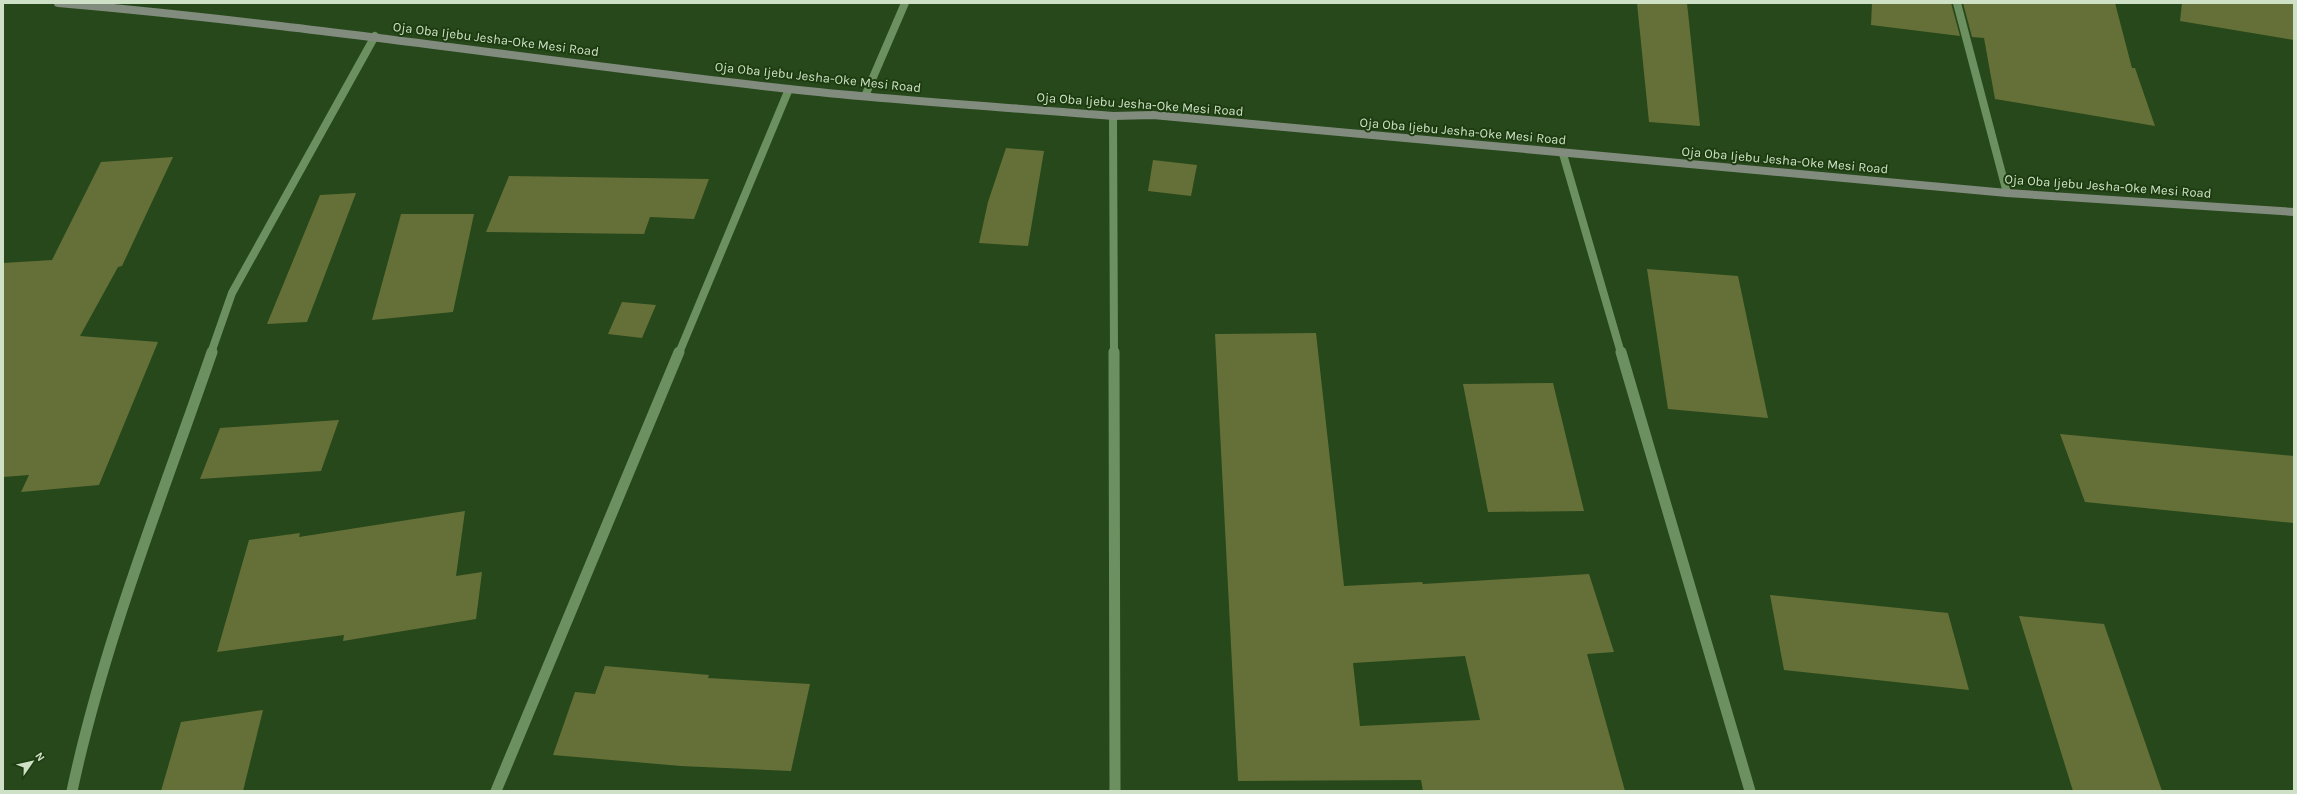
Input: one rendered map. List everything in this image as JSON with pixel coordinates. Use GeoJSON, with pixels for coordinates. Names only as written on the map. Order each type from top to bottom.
{"type":"FeatureCollection","features":[{"type":"Feature","properties":{"kind":"main road","name":"Oja Oba Ijebu Jesha-Oke Mesi Road"},"geometry":{"type":"LineString","coordinates":[[58,3],[124,5],[790,89],[1113,116],[1153,115],[1563,154],[2007,193],[2294,212]]}},
{"type":"Feature","properties":{"kind":"street"},"geometry":{"type":"LineString","coordinates":[[865,96],[905,3]]}},
{"type":"Feature","properties":{"kind":"street"},"geometry":{"type":"LineString","coordinates":[[1957,3],[2007,193]]}},
{"type":"Feature","properties":{"kind":"street"},"geometry":{"type":"LineString","coordinates":[[72,791],[83,739],[108,652],[232,293],[375,36]]}},
{"type":"Feature","properties":{"kind":"street"},"geometry":{"type":"LineString","coordinates":[[496,791],[790,89]]}},
{"type":"Feature","properties":{"kind":"street"},"geometry":{"type":"LineString","coordinates":[[1113,116],[1115,791]]}},
{"type":"Feature","properties":{"kind":"street"},"geometry":{"type":"LineString","coordinates":[[1563,154],[1750,791]]}},
{"type":"Feature","properties":{"kind":"building"},"geometry":{"type":"Polygon","coordinates":[[[1637,3],[1687,3],[1700,126],[1649,122],[1637,3]]]}},
{"type":"Feature","properties":{"kind":"building"},"geometry":{"type":"Polygon","coordinates":[[[1872,3],[1951,3],[1960,36],[1871,25],[1872,3]]]}},
{"type":"Feature","properties":{"kind":"building"},"geometry":{"type":"Polygon","coordinates":[[[1963,3],[2115,3],[2132,68],[2135,68],[2155,126],[1995,99],[1984,38],[1972,37],[1963,3]]]}},
{"type":"Feature","properties":{"kind":"building"},"geometry":{"type":"Polygon","coordinates":[[[2182,3],[2294,3],[2294,40],[2180,21],[2182,3]]]}},
{"type":"Feature","properties":{"kind":"building"},"geometry":{"type":"Polygon","coordinates":[[[1006,148],[1044,151],[1028,246],[979,243],[988,202],[1006,148]]]}},
{"type":"Feature","properties":{"kind":"building"},"geometry":{"type":"Polygon","coordinates":[[[173,157],[122,266],[118,267],[80,336],[158,342],[99,485],[21,492],[29,475],[3,477],[3,263],[52,260],[101,162],[173,157]]]}},
{"type":"Feature","properties":{"kind":"building"},"geometry":{"type":"Polygon","coordinates":[[[1153,160],[1197,165],[1191,196],[1148,191],[1153,160]]]}},
{"type":"Feature","properties":{"kind":"building"},"geometry":{"type":"Polygon","coordinates":[[[509,176],[709,179],[694,219],[650,217],[644,234],[486,232],[509,176]]]}},
{"type":"Feature","properties":{"kind":"building"},"geometry":{"type":"Polygon","coordinates":[[[356,193],[307,322],[267,324],[320,195],[356,193]]]}},
{"type":"Feature","properties":{"kind":"building"},"geometry":{"type":"Polygon","coordinates":[[[401,214],[474,214],[453,312],[372,320],[401,214]]]}},
{"type":"Feature","properties":{"kind":"building"},"geometry":{"type":"Polygon","coordinates":[[[1647,269],[1738,276],[1768,418],[1668,409],[1647,269]]]}},
{"type":"Feature","properties":{"kind":"building"},"geometry":{"type":"Polygon","coordinates":[[[622,302],[656,305],[642,338],[608,334],[622,302]]]}},
{"type":"Feature","properties":{"kind":"building"},"geometry":{"type":"Polygon","coordinates":[[[1316,333],[1344,586],[1422,582],[1423,584],[1589,574],[1614,652],[1587,654],[1625,791],[1423,791],[1421,780],[1238,781],[1215,334],[1316,333]],[[1465,656],[1353,663],[1360,726],[1480,720],[1465,656]]]}},
{"type":"Feature","properties":{"kind":"building"},"geometry":{"type":"Polygon","coordinates":[[[1553,383],[1584,511],[1488,512],[1463,384],[1553,383]]]}},
{"type":"Feature","properties":{"kind":"building"},"geometry":{"type":"Polygon","coordinates":[[[339,420],[321,471],[200,479],[220,428],[339,420]]]}},
{"type":"Feature","properties":{"kind":"building"},"geometry":{"type":"Polygon","coordinates":[[[2060,434],[2294,456],[2294,523],[2085,502],[2060,434]]]}},
{"type":"Feature","properties":{"kind":"building"},"geometry":{"type":"Polygon","coordinates":[[[465,511],[456,576],[482,572],[476,619],[343,641],[344,635],[217,652],[249,540],[300,533],[299,537],[465,511]]]}},
{"type":"Feature","properties":{"kind":"building"},"geometry":{"type":"Polygon","coordinates":[[[1770,595],[1948,613],[1969,690],[1784,670],[1770,595]]]}},
{"type":"Feature","properties":{"kind":"building"},"geometry":{"type":"Polygon","coordinates":[[[2019,616],[2104,624],[2162,791],[2073,791],[2019,616]]]}},
{"type":"Feature","properties":{"kind":"building"},"geometry":{"type":"Polygon","coordinates":[[[605,666],[709,675],[708,678],[810,684],[791,771],[681,766],[553,755],[575,692],[595,694],[605,666]]]}},
{"type":"Feature","properties":{"kind":"building"},"geometry":{"type":"Polygon","coordinates":[[[263,710],[243,791],[161,791],[181,722],[263,710]]]}}]}
